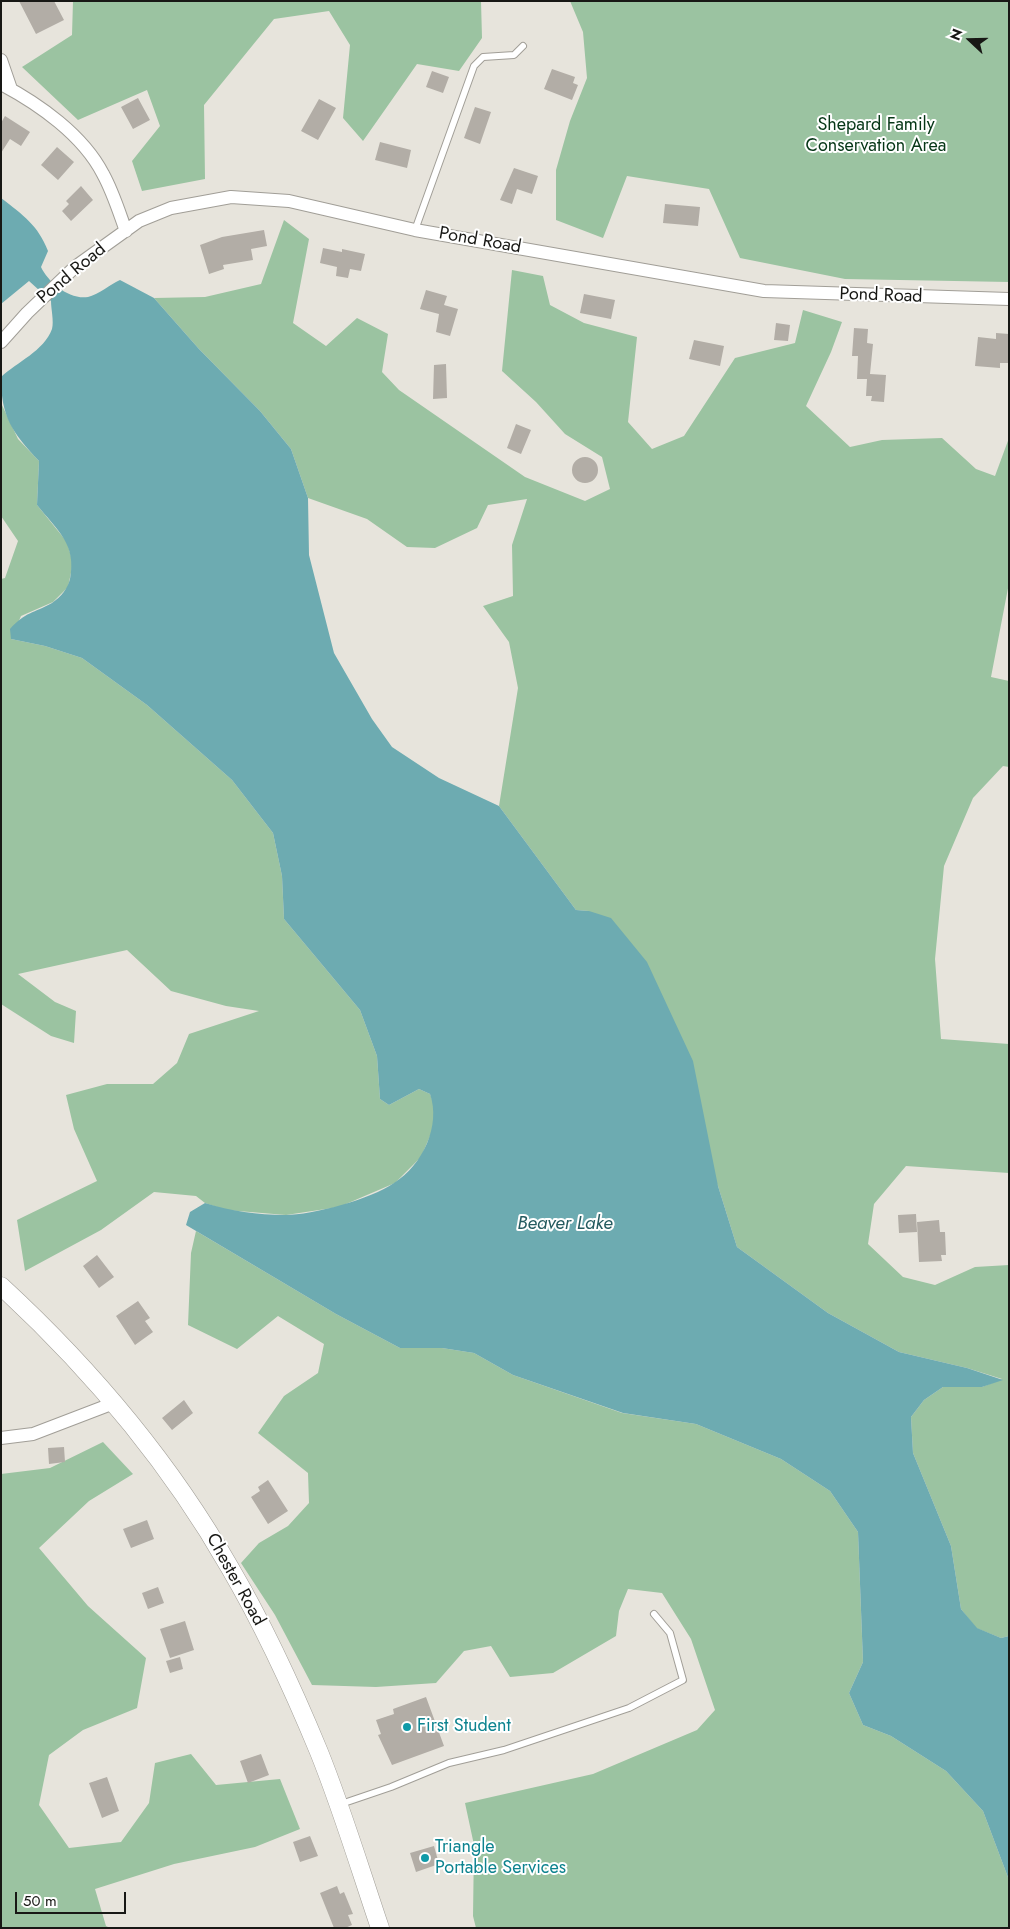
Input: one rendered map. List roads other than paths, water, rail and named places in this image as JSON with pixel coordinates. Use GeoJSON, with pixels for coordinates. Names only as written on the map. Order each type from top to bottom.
{"type":"FeatureCollection","features":[{"type":"Feature","properties":{"kind":"main road","name":"Chester Road"},"geometry":{"type":"LineString","coordinates":[[1,1286],[74,1358],[114,1403],[194,1510],[231,1568],[289,1683],[320,1754],[380,1928]]}},
{"type":"Feature","properties":{"kind":"street"},"geometry":{"type":"LineString","coordinates":[[1,60],[6,86],[44,112],[83,145],[103,174],[126,231]]}},
{"type":"Feature","properties":{"kind":"street","name":"Pond Road"},"geometry":{"type":"LineString","coordinates":[[1,342],[27,313],[75,267],[139,221],[171,208],[231,197],[289,201],[415,230],[764,291],[1009,299]]}},
{"type":"Feature","properties":{"kind":"street"},"geometry":{"type":"LineString","coordinates":[[1,1438],[33,1434],[114,1403]]}},
{"type":"Feature","properties":{"kind":"lane"},"geometry":{"type":"LineString","coordinates":[[415,230],[474,66],[483,57],[514,55],[523,46]]}},
{"type":"Feature","properties":{"kind":"lane"},"geometry":{"type":"LineString","coordinates":[[338,1805],[391,1787],[449,1763],[504,1750],[629,1708],[683,1680],[670,1633],[654,1614]]}},
{"type":"Feature","properties":{"kind":"water","name":"Beaver Lake"},"geometry":{"type":"Polygon","coordinates":[[[1,198],[23,215],[40,234],[48,251],[41,267],[54,284],[74,296],[88,297],[120,280],[154,298],[199,349],[260,411],[291,449],[308,498],[309,555],[334,653],[372,719],[392,747],[439,778],[499,806],[576,910],[589,911],[611,918],[647,962],[693,1061],[718,1186],[737,1247],[828,1313],[899,1352],[967,1368],[1003,1380],[982,1387],[943,1387],[924,1400],[911,1417],[913,1453],[951,1546],[961,1609],[977,1628],[1001,1638],[1009,1636],[1009,1880],[983,1811],[946,1771],[891,1736],[863,1725],[849,1693],[863,1662],[858,1532],[830,1491],[781,1459],[696,1424],[623,1413],[513,1375],[474,1353],[442,1348],[400,1348],[336,1314],[186,1225],[190,1212],[205,1203],[254,1213],[285,1215],[326,1209],[357,1200],[384,1189],[404,1175],[421,1155],[431,1131],[433,1106],[430,1094],[419,1089],[389,1105],[380,1099],[377,1056],[360,1010],[284,919],[282,876],[273,833],[232,780],[147,705],[82,658],[45,646],[11,639],[10,629],[15,623],[52,603],[66,589],[70,579],[71,556],[64,538],[37,505],[39,461],[15,432],[3,403],[1,377],[43,344],[52,329],[53,322],[51,301],[29,281],[1,304],[1,198]]]}},
{"type":"Feature","properties":{"kind":"place","name":"First Student"},"geometry":{"type":"Point","coordinates":[407,1727]}},
{"type":"Feature","properties":{"kind":"place","name":"Triangle Portable Services"},"geometry":{"type":"Point","coordinates":[425,1858]}},
{"type":"Feature","properties":{"kind":"park label","name":"Shepard Family Conservation Area"},"geometry":{"type":"Point","coordinates":[876,136]}}]}
